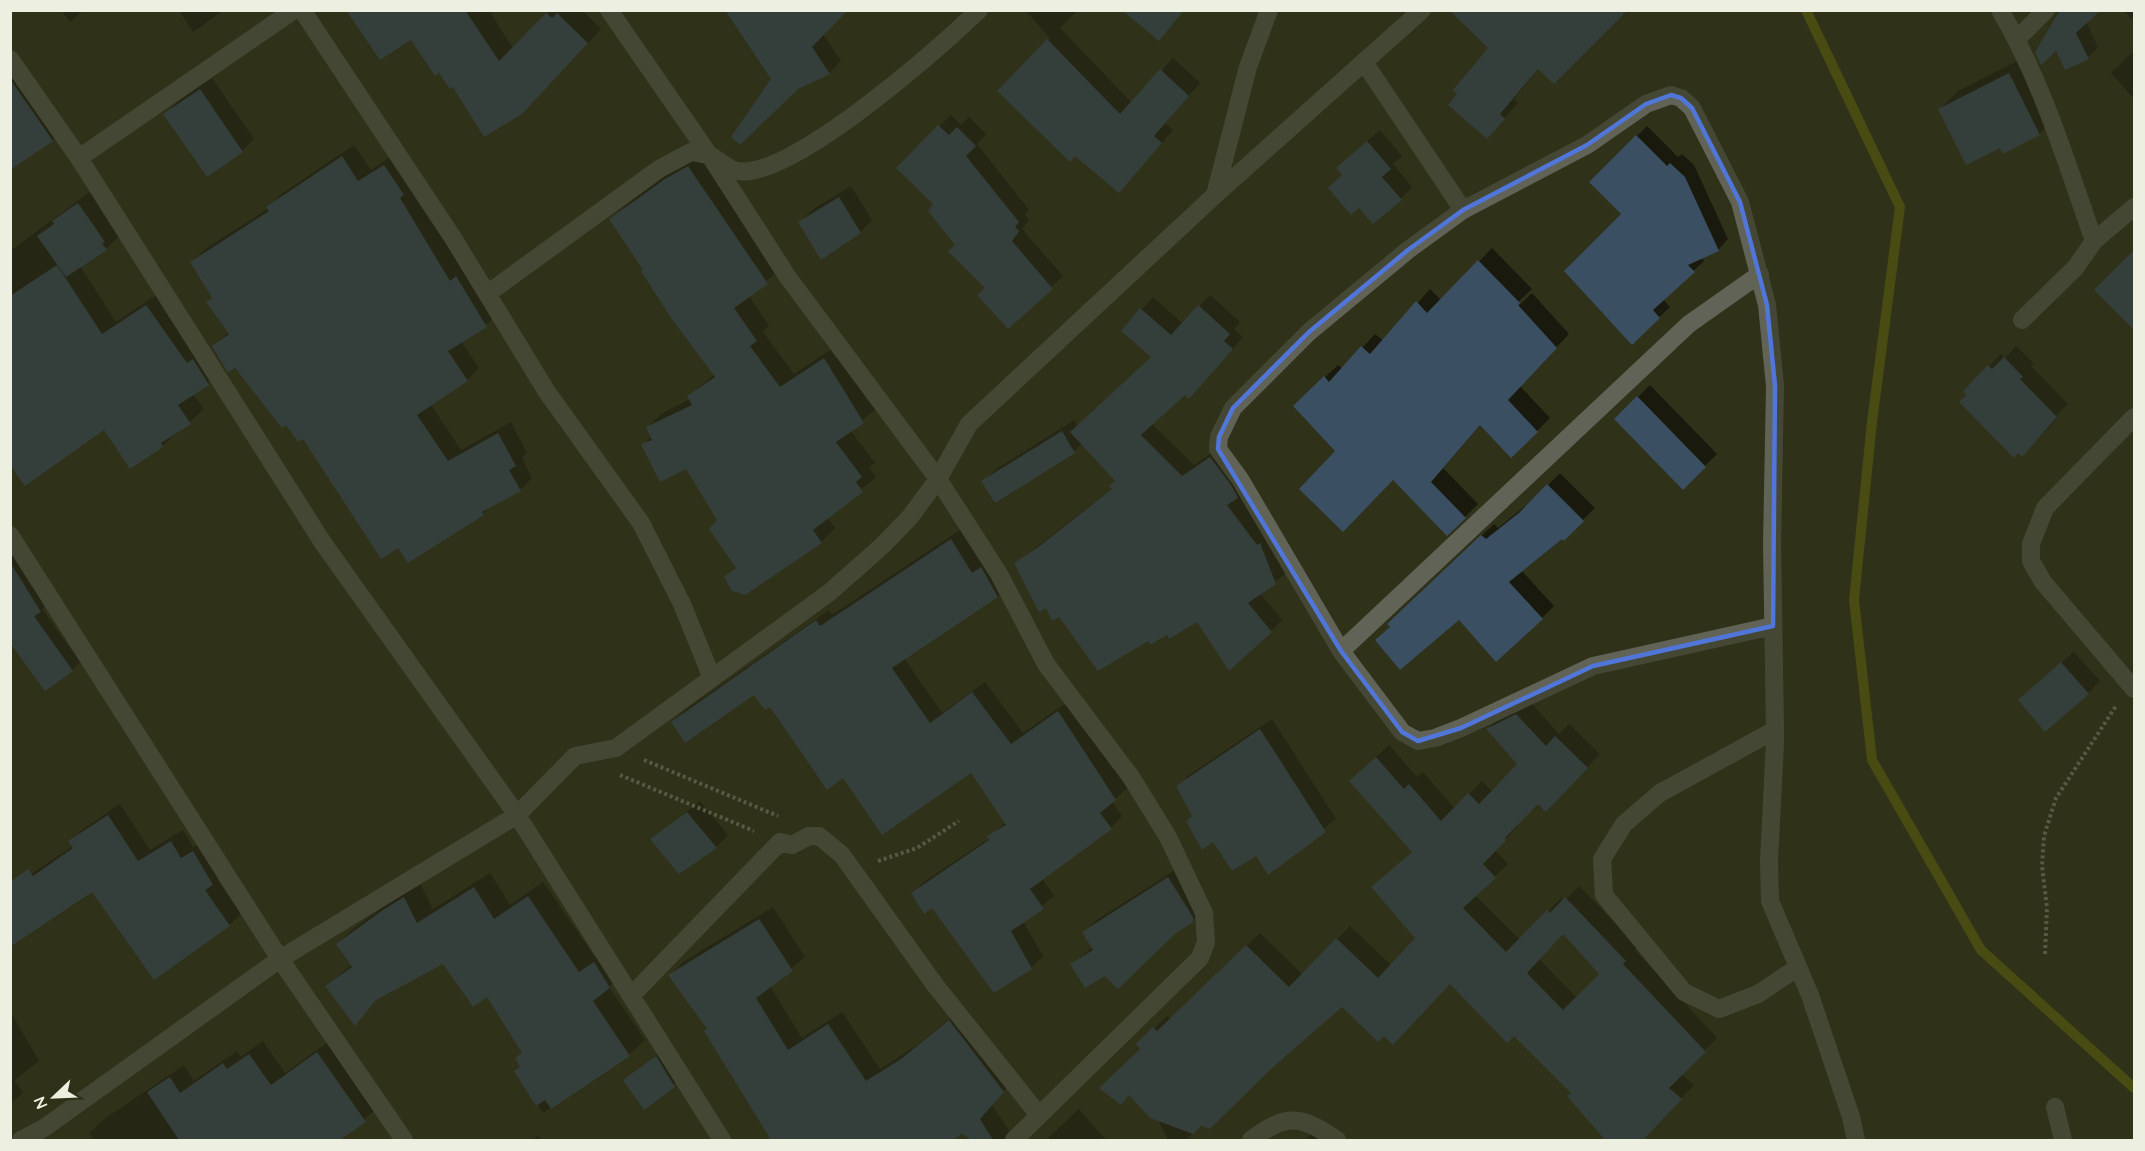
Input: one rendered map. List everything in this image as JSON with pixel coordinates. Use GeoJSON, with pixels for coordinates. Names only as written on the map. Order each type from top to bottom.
{"type":"FeatureCollection","features":[{"type":"Feature","properties":{"kind":"street"},"geometry":{"type":"LineString","coordinates":[[79,158],[294,10]]}},
{"type":"Feature","properties":{"kind":"street"},"geometry":{"type":"LineString","coordinates":[[302,10],[487,294],[547,392],[641,523],[682,604],[712,678]]}},
{"type":"Feature","properties":{"kind":"street"},"geometry":{"type":"LineString","coordinates":[[609,10],[710,156],[787,276],[938,479],[999,574],[1046,664],[1131,777],[1168,837],[1204,913],[1206,942],[1200,958],[1014,1140]]}},
{"type":"Feature","properties":{"kind":"street"},"geometry":{"type":"LineString","coordinates":[[487,294],[659,169],[691,152],[710,156],[736,171],[761,169],[843,124],[979,10]]}},
{"type":"Feature","properties":{"kind":"street"},"geometry":{"type":"LineString","coordinates":[[1215,195],[1248,67],[1269,10]]}},
{"type":"Feature","properties":{"kind":"street"},"geometry":{"type":"LineString","coordinates":[[21,1140],[50,1134],[280,959],[517,814],[576,756],[616,748],[848,577],[910,517],[938,479],[969,424],[1215,195],[1422,10]]}},
{"type":"Feature","properties":{"kind":"street"},"geometry":{"type":"LineString","coordinates":[[2000,10],[2017,39],[2056,135],[2094,241]]}},
{"type":"Feature","properties":{"kind":"street"},"geometry":{"type":"LineString","coordinates":[[2017,39],[2046,10]]}},
{"type":"Feature","properties":{"kind":"street"},"geometry":{"type":"LineString","coordinates":[[10,59],[79,158],[323,543],[517,814],[722,1140]]}},
{"type":"Feature","properties":{"kind":"street"},"geometry":{"type":"LineString","coordinates":[[1364,62],[1463,210]]}},
{"type":"Feature","properties":{"kind":"street"},"geometry":{"type":"LineString","coordinates":[[1773,626],[1593,666],[1461,728],[1435,738],[1418,741],[1402,732],[1341,651],[1240,479],[1218,449],[1219,437],[1233,408],[1309,332],[1408,250],[1463,210],[1587,145],[1646,104],[1671,95],[1681,98],[1692,108],[1740,202],[1767,305],[1775,386],[1774,730],[1770,901],[1810,995],[1851,1118],[1856,1140]]}},
{"type":"Feature","properties":{"kind":"street"},"geometry":{"type":"LineString","coordinates":[[2022,320],[2076,267],[2094,241],[2134,207]]}},
{"type":"Feature","properties":{"kind":"street"},"geometry":{"type":"LineString","coordinates":[[1341,651],[1689,324],[1760,274]]}},
{"type":"Feature","properties":{"kind":"street"},"geometry":{"type":"LineString","coordinates":[[2133,687],[2043,582],[2031,561],[2031,544],[2045,508],[2134,417]]}},
{"type":"Feature","properties":{"kind":"street"},"geometry":{"type":"LineString","coordinates":[[10,535],[280,959],[404,1140]]}},
{"type":"Feature","properties":{"kind":"street"},"geometry":{"type":"LineString","coordinates":[[1774,730],[1660,793],[1624,824],[1602,859],[1604,895],[1684,992],[1719,1010],[1758,994],[1797,968]]}},
{"type":"Feature","properties":{"kind":"street"},"geometry":{"type":"LineString","coordinates":[[631,996],[780,842],[792,845],[809,836],[819,836],[842,855],[935,985],[1039,1115]]}},
{"type":"Feature","properties":{"kind":"street"},"geometry":{"type":"LineString","coordinates":[[2055,1107],[2062,1140]]}},
{"type":"Feature","properties":{"kind":"street"},"geometry":{"type":"LineString","coordinates":[[1251,1140],[1269,1126],[1291,1118],[1317,1126],[1337,1140]]}},
{"type":"Feature","properties":{"kind":"path"},"geometry":{"type":"LineString","coordinates":[[2045,954],[2047,908],[2042,866],[2044,836],[2056,798],[2133,687]]}},
{"type":"Feature","properties":{"kind":"path"},"geometry":{"type":"LineString","coordinates":[[616,748],[730,798],[779,816],[809,836]]}},
{"type":"Feature","properties":{"kind":"highlighted area"},"geometry":{"type":"Polygon","coordinates":[[[1671,95],[1681,98],[1692,108],[1740,202],[1767,305],[1775,386],[1773,626],[1593,666],[1461,728],[1418,741],[1402,732],[1341,651],[1218,449],[1219,437],[1233,408],[1309,332],[1408,250],[1463,210],[1587,145],[1646,104],[1671,95]]]}},
{"type":"Feature","properties":{"kind":"building"},"geometry":{"type":"Polygon","coordinates":[[[346,10],[465,10],[499,61],[546,13],[552,18],[557,13],[588,43],[522,114],[484,137],[453,87],[450,89],[439,73],[435,76],[411,40],[380,60],[346,10]]]}},
{"type":"Feature","properties":{"kind":"building"},"geometry":{"type":"Polygon","coordinates":[[[725,10],[848,10],[812,47],[830,74],[798,89],[740,145],[731,137],[771,79],[725,10]]]}},
{"type":"Feature","properties":{"kind":"building"},"geometry":{"type":"Polygon","coordinates":[[[1122,10],[1184,10],[1159,41],[1122,10]]]}},
{"type":"Feature","properties":{"kind":"building"},"geometry":{"type":"Polygon","coordinates":[[[1449,10],[1628,10],[1554,84],[1538,69],[1500,114],[1505,119],[1487,139],[1448,105],[1457,94],[1453,90],[1488,48],[1449,10]]]}},
{"type":"Feature","properties":{"kind":"building"},"geometry":{"type":"Polygon","coordinates":[[[2060,10],[2101,10],[2076,33],[2089,59],[2065,70],[2056,51],[2041,65],[2035,52],[2060,10]]]}},
{"type":"Feature","properties":{"kind":"building"},"geometry":{"type":"Polygon","coordinates":[[[1047,39],[1120,114],[1160,69],[1189,96],[1154,136],[1162,143],[1119,193],[1075,156],[1070,162],[997,91],[1047,39]]]}},
{"type":"Feature","properties":{"kind":"building"},"geometry":{"type":"Polygon","coordinates":[[[2009,73],[2040,135],[2003,154],[2000,148],[1966,165],[1938,109],[2009,73]]]}},
{"type":"Feature","properties":{"kind":"building"},"geometry":{"type":"Polygon","coordinates":[[[10,79],[53,141],[10,170],[10,79]]]}},
{"type":"Feature","properties":{"kind":"building"},"geometry":{"type":"Polygon","coordinates":[[[200,89],[243,152],[207,177],[163,114],[200,89]]]}},
{"type":"Feature","properties":{"kind":"building"},"geometry":{"type":"Polygon","coordinates":[[[938,125],[949,135],[957,127],[976,146],[966,156],[1019,222],[1015,227],[1019,231],[1012,241],[1053,289],[1008,329],[977,295],[985,288],[948,251],[955,245],[928,211],[933,204],[896,168],[938,125]]]}},
{"type":"Feature","properties":{"kind":"building"},"geometry":{"type":"Polygon","coordinates":[[[1636,135],[1667,166],[1670,163],[1685,177],[1719,251],[1688,265],[1695,272],[1653,310],[1660,318],[1632,345],[1564,271],[1621,214],[1589,182],[1636,135]]]}},
{"type":"Feature","properties":{"kind":"building"},"geometry":{"type":"Polygon","coordinates":[[[1367,141],[1391,169],[1382,177],[1402,200],[1373,224],[1359,208],[1351,215],[1328,188],[1342,175],[1336,168],[1367,141]]]}},
{"type":"Feature","properties":{"kind":"building"},"geometry":{"type":"Polygon","coordinates":[[[342,156],[358,181],[384,165],[404,195],[400,198],[450,281],[456,276],[487,327],[448,351],[468,381],[417,415],[448,461],[498,433],[516,466],[509,470],[521,491],[482,512],[484,515],[408,563],[398,548],[381,559],[303,439],[298,442],[286,425],[282,428],[235,368],[228,373],[212,346],[229,334],[206,302],[212,298],[190,262],[269,211],[266,207],[342,156]]]}},
{"type":"Feature","properties":{"kind":"building"},"geometry":{"type":"Polygon","coordinates":[[[688,166],[768,284],[734,308],[757,341],[750,346],[780,387],[824,358],[864,423],[836,442],[862,477],[856,482],[863,492],[813,530],[822,543],[745,595],[732,591],[724,577],[736,568],[709,529],[717,520],[686,469],[660,482],[641,444],[652,440],[646,427],[692,405],[687,396],[715,377],[671,318],[609,219],[665,179],[688,166]]]}},
{"type":"Feature","properties":{"kind":"building"},"geometry":{"type":"Polygon","coordinates":[[[839,197],[861,233],[821,260],[798,222],[839,197]]]}},
{"type":"Feature","properties":{"kind":"building"},"geometry":{"type":"Polygon","coordinates":[[[78,203],[105,242],[102,243],[107,250],[66,277],[37,236],[54,224],[52,221],[78,203]]]}},
{"type":"Feature","properties":{"kind":"building"},"geometry":{"type":"Polygon","coordinates":[[[2134,250],[2134,330],[2094,290],[2134,250]]]}},
{"type":"Feature","properties":{"kind":"building"},"geometry":{"type":"Polygon","coordinates":[[[1478,260],[1520,303],[1518,305],[1557,348],[1508,400],[1538,432],[1511,458],[1480,425],[1431,482],[1466,518],[1447,536],[1393,480],[1343,532],[1299,489],[1335,451],[1293,406],[1324,376],[1329,382],[1361,346],[1370,354],[1416,301],[1427,313],[1478,260]]]}},
{"type":"Feature","properties":{"kind":"building"},"geometry":{"type":"Polygon","coordinates":[[[57,265],[102,334],[146,305],[187,363],[193,359],[209,385],[178,405],[191,424],[161,443],[163,447],[130,469],[104,430],[25,486],[10,465],[10,296],[57,265]]]}},
{"type":"Feature","properties":{"kind":"building"},"geometry":{"type":"Polygon","coordinates":[[[1198,305],[1230,334],[1224,341],[1233,349],[1189,399],[1185,395],[1141,435],[1182,476],[1210,457],[1231,485],[1238,498],[1227,505],[1257,545],[1260,543],[1276,584],[1248,603],[1272,632],[1229,671],[1197,622],[1169,639],[1167,635],[1150,645],[1148,641],[1098,671],[1059,617],[1052,621],[1046,608],[1039,612],[1014,563],[1037,548],[1112,489],[1109,486],[1115,481],[1070,432],[1151,357],[1121,331],[1140,308],[1171,335],[1198,305]]]}},
{"type":"Feature","properties":{"kind":"building"},"geometry":{"type":"Polygon","coordinates":[[[2004,357],[2023,377],[2020,379],[2057,417],[2022,457],[2018,453],[2014,458],[1959,402],[1966,395],[1963,391],[1988,365],[1992,369],[2004,357]]]}},
{"type":"Feature","properties":{"kind":"building"},"geometry":{"type":"Polygon","coordinates":[[[1637,396],[1706,467],[1683,490],[1614,419],[1637,396]]]}},
{"type":"Feature","properties":{"kind":"building"},"geometry":{"type":"Polygon","coordinates":[[[1062,431],[1075,453],[995,503],[981,481],[1062,431]]]}},
{"type":"Feature","properties":{"kind":"building"},"geometry":{"type":"Polygon","coordinates":[[[1547,484],[1584,521],[1564,541],[1562,539],[1509,582],[1543,619],[1496,662],[1459,620],[1400,670],[1375,640],[1390,627],[1387,624],[1481,535],[1486,539],[1520,512],[1547,484]]]}},
{"type":"Feature","properties":{"kind":"building"},"geometry":{"type":"Polygon","coordinates":[[[951,539],[972,573],[981,567],[998,597],[892,668],[930,723],[972,692],[1011,744],[1058,711],[1116,800],[1100,813],[1112,829],[1030,889],[1044,909],[1011,931],[1032,969],[994,993],[932,908],[924,914],[911,893],[989,840],[987,836],[1006,825],[971,773],[882,835],[843,778],[827,790],[770,707],[765,710],[754,695],[685,743],[671,722],[816,620],[820,626],[951,539]]]}},
{"type":"Feature","properties":{"kind":"building"},"geometry":{"type":"Polygon","coordinates":[[[10,562],[41,612],[34,616],[73,671],[45,691],[10,643],[10,562]]]}},
{"type":"Feature","properties":{"kind":"building"},"geometry":{"type":"Polygon","coordinates":[[[2061,662],[2089,694],[2045,732],[2018,700],[2061,662]]]}},
{"type":"Feature","properties":{"kind":"building"},"geometry":{"type":"Polygon","coordinates":[[[1516,714],[1546,746],[1555,736],[1588,768],[1546,812],[1538,804],[1505,838],[1506,840],[1483,864],[1496,878],[1463,908],[1506,952],[1547,910],[1550,913],[1565,897],[1626,961],[1623,964],[1706,1052],[1669,1088],[1682,1099],[1643,1140],[1605,1140],[1567,1096],[1571,1093],[1514,1036],[1507,1043],[1450,984],[1393,1045],[1384,1036],[1378,1042],[1342,1007],[1272,1068],[1210,1129],[1201,1126],[1193,1134],[1150,1118],[1129,1095],[1121,1105],[1099,1088],[1140,1049],[1136,1044],[1153,1027],[1157,1031],[1246,945],[1289,987],[1336,938],[1378,978],[1415,938],[1371,887],[1412,852],[1349,781],[1376,757],[1404,789],[1409,784],[1441,821],[1468,793],[1479,804],[1517,764],[1486,729],[1516,714]],[[1563,934],[1527,973],[1563,1010],[1599,974],[1563,934]]]}},
{"type":"Feature","properties":{"kind":"building"},"geometry":{"type":"Polygon","coordinates":[[[1260,729],[1326,832],[1268,875],[1256,856],[1232,871],[1213,842],[1202,850],[1186,821],[1192,816],[1176,786],[1260,729]]]}},
{"type":"Feature","properties":{"kind":"building"},"geometry":{"type":"Polygon","coordinates":[[[687,812],[717,848],[679,874],[650,839],[687,812]]]}},
{"type":"Feature","properties":{"kind":"building"},"geometry":{"type":"Polygon","coordinates":[[[108,815],[138,861],[171,841],[181,858],[193,851],[213,885],[205,890],[230,926],[154,980],[92,892],[10,947],[10,882],[28,869],[33,876],[73,848],[68,841],[108,815]]]}},
{"type":"Feature","properties":{"kind":"building"},"geometry":{"type":"Polygon","coordinates":[[[1168,877],[1193,917],[1193,922],[1176,933],[1118,989],[1105,976],[1085,988],[1070,964],[1093,950],[1082,932],[1168,877]]]}},
{"type":"Feature","properties":{"kind":"building"},"geometry":{"type":"Polygon","coordinates":[[[474,887],[494,919],[528,896],[579,972],[594,962],[610,988],[593,1001],[630,1056],[551,1109],[545,1100],[536,1106],[514,1071],[520,1067],[515,1058],[522,1053],[487,997],[473,1007],[443,964],[376,1000],[355,1026],[325,986],[352,967],[336,944],[383,910],[404,897],[417,923],[474,887]]]}},
{"type":"Feature","properties":{"kind":"building"},"geometry":{"type":"Polygon","coordinates":[[[759,919],[793,971],[756,998],[788,1050],[828,1024],[866,1081],[901,1059],[949,1020],[1004,1092],[980,1119],[993,1140],[972,1140],[962,1134],[953,1140],[771,1140],[704,1031],[707,1029],[668,975],[759,919]]]}},
{"type":"Feature","properties":{"kind":"building"},"geometry":{"type":"Polygon","coordinates":[[[317,1052],[366,1122],[340,1140],[179,1140],[147,1092],[170,1077],[180,1093],[223,1063],[227,1069],[249,1054],[271,1085],[317,1052]]]}},
{"type":"Feature","properties":{"kind":"building"},"geometry":{"type":"Polygon","coordinates":[[[656,1056],[675,1087],[644,1110],[623,1080],[656,1056]]]}},
{"type":"Feature","properties":{"kind":"waterway"},"geometry":{"type":"LineString","coordinates":[[1806,10],[1900,207],[1872,422],[1854,600],[1872,760],[1981,950],[2134,1088]]}}]}
